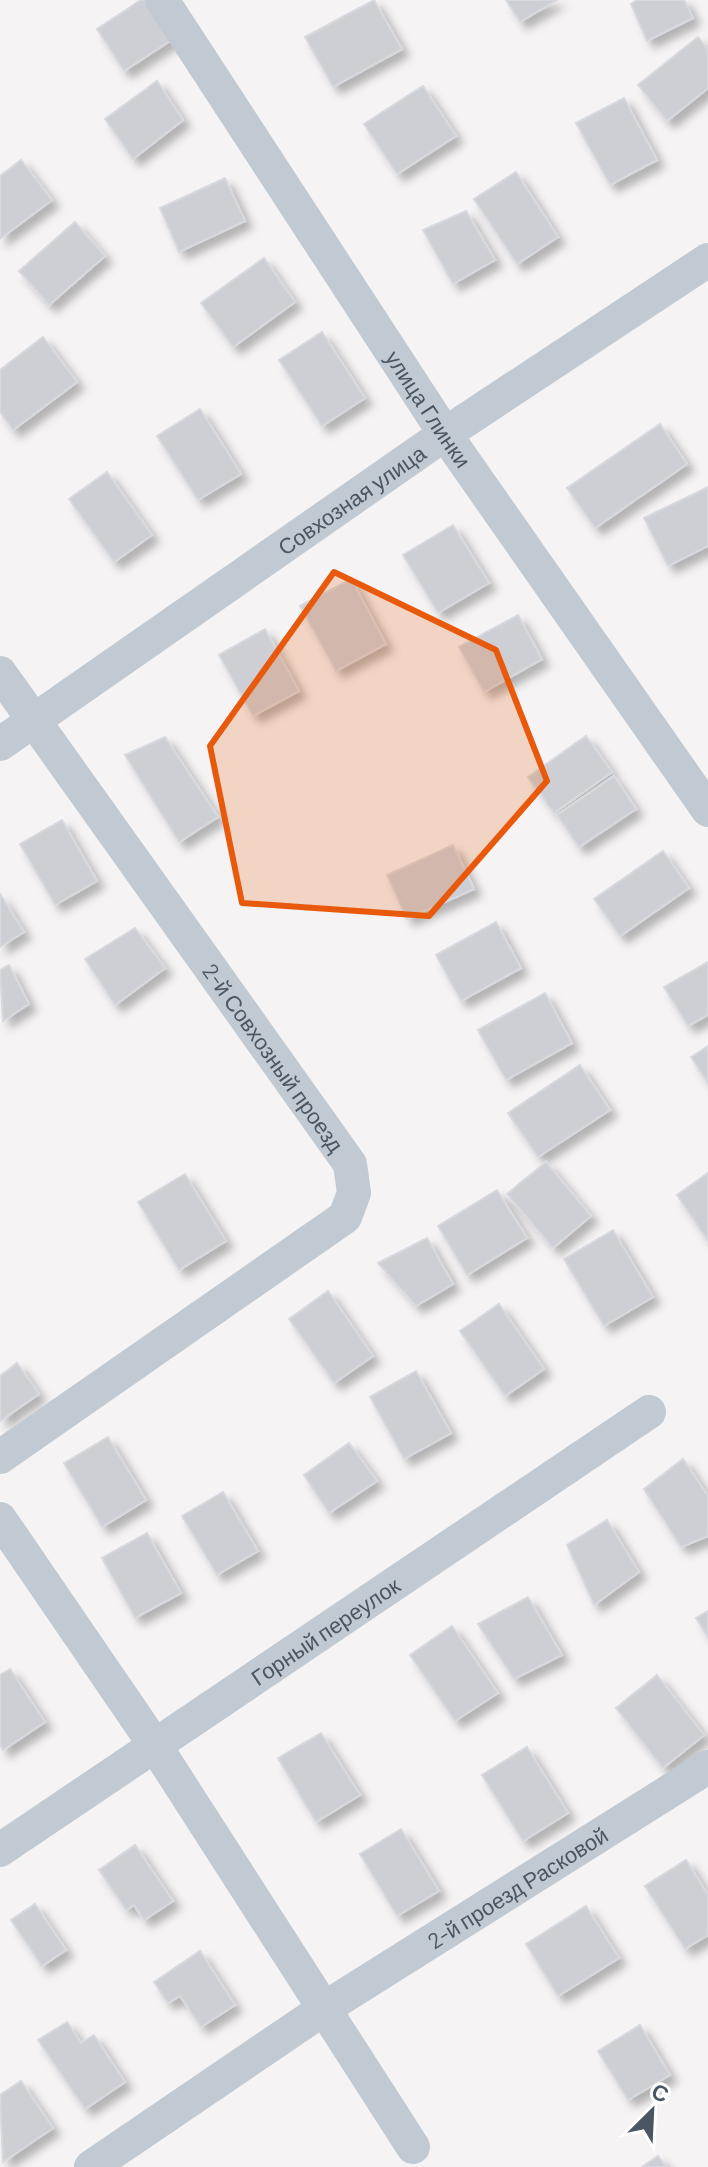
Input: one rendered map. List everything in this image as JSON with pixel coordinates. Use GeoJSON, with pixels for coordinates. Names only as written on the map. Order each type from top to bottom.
{"type":"FeatureCollection","features":[{"type":"Feature","properties":{"kind":"street","name":"улица Глинки"},"geometry":{"type":"LineString","coordinates":[[162,0],[445,434],[708,810]]}},
{"type":"Feature","properties":{"kind":"street","name":"Совхозная улица"},"geometry":{"type":"LineString","coordinates":[[0,744],[445,434],[708,260]]}},
{"type":"Feature","properties":{"kind":"street","name":"2-й Совхозный проезд"},"geometry":{"type":"LineString","coordinates":[[0,673],[350,1164],[354,1193],[345,1217],[0,1457]]}},
{"type":"Feature","properties":{"kind":"street","name":"Горный переулок"},"geometry":{"type":"LineString","coordinates":[[0,1850],[649,1412]]}},
{"type":"Feature","properties":{"kind":"street"},"geometry":{"type":"LineString","coordinates":[[0,1519],[154,1744],[413,2147]]}},
{"type":"Feature","properties":{"kind":"street","name":"2-й проезд Расковой"},"geometry":{"type":"LineString","coordinates":[[91,2167],[325,2008],[708,1767]]}},
{"type":"Feature","properties":{"kind":"highlighted area"},"geometry":{"type":"Polygon","coordinates":[[[334,572],[496,650],[547,781],[429,916],[242,903],[210,746],[334,572]]]}},
{"type":"Feature","properties":{"kind":"building"},"geometry":{"type":"Polygon","coordinates":[[[141,0],[152,0],[176,37],[124,71],[97,29],[141,0]]]}},
{"type":"Feature","properties":{"kind":"building"},"geometry":{"type":"Polygon","coordinates":[[[374,0],[402,49],[333,87],[305,37],[374,0]]]}},
{"type":"Feature","properties":{"kind":"building"},"geometry":{"type":"Polygon","coordinates":[[[506,0],[557,0],[520,22],[506,0]]]}},
{"type":"Feature","properties":{"kind":"building"},"geometry":{"type":"Polygon","coordinates":[[[637,0],[684,0],[693,18],[647,41],[631,4],[637,0]]]}},
{"type":"Feature","properties":{"kind":"building"},"geometry":{"type":"Polygon","coordinates":[[[698,37],[708,50],[708,88],[667,121],[638,85],[698,37]]]}},
{"type":"Feature","properties":{"kind":"building"},"geometry":{"type":"Polygon","coordinates":[[[157,81],[183,120],[133,159],[105,119],[157,81]]]}},
{"type":"Feature","properties":{"kind":"building"},"geometry":{"type":"Polygon","coordinates":[[[423,86],[456,136],[397,174],[364,124],[423,86]]]}},
{"type":"Feature","properties":{"kind":"building"},"geometry":{"type":"Polygon","coordinates":[[[624,98],[657,160],[610,185],[576,123],[624,98]]]}},
{"type":"Feature","properties":{"kind":"building"},"geometry":{"type":"Polygon","coordinates":[[[21,160],[52,200],[0,239],[0,176],[21,160]]]}},
{"type":"Feature","properties":{"kind":"building"},"geometry":{"type":"Polygon","coordinates":[[[516,172],[558,237],[517,264],[474,199],[516,172]]]}},
{"type":"Feature","properties":{"kind":"building"},"geometry":{"type":"Polygon","coordinates":[[[225,178],[245,221],[179,252],[160,208],[225,178]]]}},
{"type":"Feature","properties":{"kind":"building"},"geometry":{"type":"Polygon","coordinates":[[[466,211],[495,260],[453,284],[423,230],[466,211]]]}},
{"type":"Feature","properties":{"kind":"building"},"geometry":{"type":"Polygon","coordinates":[[[75,222],[105,256],[49,305],[19,271],[75,222]]]}},
{"type":"Feature","properties":{"kind":"building"},"geometry":{"type":"Polygon","coordinates":[[[264,258],[295,302],[233,347],[201,303],[264,258]]]}},
{"type":"Feature","properties":{"kind":"building"},"geometry":{"type":"Polygon","coordinates":[[[322,332],[365,398],[322,426],[279,360],[322,332]]]}},
{"type":"Feature","properties":{"kind":"building"},"geometry":{"type":"Polygon","coordinates":[[[43,337],[77,382],[13,430],[0,412],[0,370],[43,337]]]}},
{"type":"Feature","properties":{"kind":"building"},"geometry":{"type":"Polygon","coordinates":[[[200,409],[241,474],[198,500],[157,436],[200,409]]]}},
{"type":"Feature","properties":{"kind":"building"},"geometry":{"type":"Polygon","coordinates":[[[660,424],[687,464],[595,528],[567,488],[660,424]]]}},
{"type":"Feature","properties":{"kind":"building"},"geometry":{"type":"Polygon","coordinates":[[[107,472],[152,535],[114,562],[69,499],[107,472]]]}},
{"type":"Feature","properties":{"kind":"building"},"geometry":{"type":"Polygon","coordinates":[[[708,487],[708,546],[668,566],[644,518],[708,487]]]}},
{"type":"Feature","properties":{"kind":"building"},"geometry":{"type":"Polygon","coordinates":[[[453,525],[489,583],[438,613],[403,555],[453,525]]]}},
{"type":"Feature","properties":{"kind":"building"},"geometry":{"type":"Polygon","coordinates":[[[351,579],[386,644],[336,671],[300,606],[351,579]]]}},
{"type":"Feature","properties":{"kind":"building"},"geometry":{"type":"Polygon","coordinates":[[[518,615],[542,659],[484,692],[459,647],[518,615]]]}},
{"type":"Feature","properties":{"kind":"building"},"geometry":{"type":"Polygon","coordinates":[[[265,629],[299,691],[253,716],[219,655],[265,629]]]}},
{"type":"Feature","properties":{"kind":"building"},"geometry":{"type":"Polygon","coordinates":[[[586,736],[612,772],[554,813],[528,777],[586,736]]]}},
{"type":"Feature","properties":{"kind":"building"},"geometry":{"type":"Polygon","coordinates":[[[165,737],[218,817],[179,842],[125,755],[165,737]]]}},
{"type":"Feature","properties":{"kind":"building"},"geometry":{"type":"Polygon","coordinates":[[[614,776],[636,809],[579,847],[557,815],[614,776]]]}},
{"type":"Feature","properties":{"kind":"building"},"geometry":{"type":"Polygon","coordinates":[[[62,820],[97,881],[55,905],[20,844],[62,820]]]}},
{"type":"Feature","properties":{"kind":"building"},"geometry":{"type":"Polygon","coordinates":[[[453,845],[474,889],[407,919],[387,875],[453,845]]]}},
{"type":"Feature","properties":{"kind":"building"},"geometry":{"type":"Polygon","coordinates":[[[663,851],[689,888],[620,936],[594,899],[663,851]]]}},
{"type":"Feature","properties":{"kind":"building"},"geometry":{"type":"Polygon","coordinates":[[[0,894],[24,932],[0,947],[0,894]]]}},
{"type":"Feature","properties":{"kind":"building"},"geometry":{"type":"Polygon","coordinates":[[[496,922],[521,968],[461,1001],[436,955],[496,922]]]}},
{"type":"Feature","properties":{"kind":"building"},"geometry":{"type":"Polygon","coordinates":[[[135,928],[165,968],[115,1005],[85,959],[135,928]]]}},
{"type":"Feature","properties":{"kind":"building"},"geometry":{"type":"Polygon","coordinates":[[[708,962],[708,1015],[688,1026],[664,987],[708,962]]]}},
{"type":"Feature","properties":{"kind":"building"},"geometry":{"type":"Polygon","coordinates":[[[9,965],[29,1004],[3,1021],[0,970],[9,965]]]}},
{"type":"Feature","properties":{"kind":"building"},"geometry":{"type":"Polygon","coordinates":[[[545,993],[572,1043],[506,1080],[478,1030],[545,993]]]}},
{"type":"Feature","properties":{"kind":"building"},"geometry":{"type":"Polygon","coordinates":[[[708,1046],[708,1083],[691,1057],[708,1046]]]}},
{"type":"Feature","properties":{"kind":"building"},"geometry":{"type":"Polygon","coordinates":[[[580,1065],[610,1110],[538,1157],[508,1113],[580,1065]]]}},
{"type":"Feature","properties":{"kind":"building"},"geometry":{"type":"Polygon","coordinates":[[[546,1162],[591,1216],[553,1248],[507,1194],[546,1162]]]}},
{"type":"Feature","properties":{"kind":"building"},"geometry":{"type":"Polygon","coordinates":[[[708,1173],[708,1241],[677,1195],[708,1173]]]}},
{"type":"Feature","properties":{"kind":"building"},"geometry":{"type":"Polygon","coordinates":[[[185,1174],[226,1241],[179,1270],[138,1202],[185,1174]]]}},
{"type":"Feature","properties":{"kind":"building"},"geometry":{"type":"Polygon","coordinates":[[[497,1190],[527,1238],[467,1275],[438,1226],[497,1190]]]}},
{"type":"Feature","properties":{"kind":"building"},"geometry":{"type":"Polygon","coordinates":[[[613,1230],[653,1297],[604,1326],[564,1259],[613,1230]]]}},
{"type":"Feature","properties":{"kind":"building"},"geometry":{"type":"Polygon","coordinates":[[[427,1238],[453,1284],[416,1306],[378,1263],[427,1238]]]}},
{"type":"Feature","properties":{"kind":"building"},"geometry":{"type":"Polygon","coordinates":[[[328,1291],[373,1356],[334,1383],[289,1319],[328,1291]]]}},
{"type":"Feature","properties":{"kind":"building"},"geometry":{"type":"Polygon","coordinates":[[[499,1304],[544,1369],[505,1396],[460,1331],[499,1304]]]}},
{"type":"Feature","properties":{"kind":"building"},"geometry":{"type":"Polygon","coordinates":[[[17,1363],[39,1394],[0,1421],[0,1376],[17,1363]]]}},
{"type":"Feature","properties":{"kind":"building"},"geometry":{"type":"Polygon","coordinates":[[[416,1371],[451,1433],[404,1459],[370,1397],[416,1371]]]}},
{"type":"Feature","properties":{"kind":"building"},"geometry":{"type":"Polygon","coordinates":[[[108,1437],[146,1500],[102,1527],[64,1463],[108,1437]]]}},
{"type":"Feature","properties":{"kind":"building"},"geometry":{"type":"Polygon","coordinates":[[[349,1443],[377,1481],[329,1513],[304,1475],[349,1443]]]}},
{"type":"Feature","properties":{"kind":"building"},"geometry":{"type":"Polygon","coordinates":[[[683,1459],[708,1496],[708,1536],[681,1547],[644,1489],[683,1459]]]}},
{"type":"Feature","properties":{"kind":"building"},"geometry":{"type":"Polygon","coordinates":[[[223,1492],[258,1551],[217,1575],[182,1516],[223,1492]]]}},
{"type":"Feature","properties":{"kind":"building"},"geometry":{"type":"Polygon","coordinates":[[[607,1520],[639,1572],[594,1605],[567,1545],[607,1520]]]}},
{"type":"Feature","properties":{"kind":"building"},"geometry":{"type":"Polygon","coordinates":[[[147,1533],[181,1593],[135,1618],[102,1558],[147,1533]]]}},
{"type":"Feature","properties":{"kind":"building"},"geometry":{"type":"Polygon","coordinates":[[[528,1597],[562,1655],[514,1679],[478,1624],[528,1597]]]}},
{"type":"Feature","properties":{"kind":"building"},"geometry":{"type":"Polygon","coordinates":[[[708,1611],[708,1637],[696,1618],[708,1611]]]}},
{"type":"Feature","properties":{"kind":"building"},"geometry":{"type":"Polygon","coordinates":[[[452,1626],[498,1693],[455,1721],[410,1655],[452,1626]]]}},
{"type":"Feature","properties":{"kind":"building"},"geometry":{"type":"Polygon","coordinates":[[[10,1669],[45,1722],[3,1750],[0,1745],[0,1675],[10,1669]]]}},
{"type":"Feature","properties":{"kind":"building"},"geometry":{"type":"Polygon","coordinates":[[[657,1675],[704,1735],[663,1768],[616,1708],[657,1675]]]}},
{"type":"Feature","properties":{"kind":"building"},"geometry":{"type":"Polygon","coordinates":[[[321,1733],[360,1795],[316,1822],[278,1758],[321,1733]]]}},
{"type":"Feature","properties":{"kind":"building"},"geometry":{"type":"Polygon","coordinates":[[[527,1747],[568,1813],[523,1841],[482,1775],[527,1747]]]}},
{"type":"Feature","properties":{"kind":"building"},"geometry":{"type":"Polygon","coordinates":[[[401,1829],[439,1891],[397,1916],[360,1854],[401,1829]]]}},
{"type":"Feature","properties":{"kind":"building"},"geometry":{"type":"Polygon","coordinates":[[[135,1845],[173,1901],[144,1920],[134,1905],[126,1910],[99,1870],[135,1845]]]}},
{"type":"Feature","properties":{"kind":"building"},"geometry":{"type":"Polygon","coordinates":[[[686,1860],[708,1895],[708,1935],[685,1949],[645,1886],[686,1860]]]}},
{"type":"Feature","properties":{"kind":"building"},"geometry":{"type":"Polygon","coordinates":[[[35,1904],[66,1950],[42,1966],[11,1920],[35,1904]]]}},
{"type":"Feature","properties":{"kind":"building"},"geometry":{"type":"Polygon","coordinates":[[[586,1906],[619,1958],[558,1996],[526,1944],[586,1906]]]}},
{"type":"Feature","properties":{"kind":"building"},"geometry":{"type":"Polygon","coordinates":[[[200,1951],[235,2005],[201,2027],[180,1996],[168,2003],[154,1982],[200,1951]]]}},
{"type":"Feature","properties":{"kind":"building"},"geometry":{"type":"Polygon","coordinates":[[[67,2022],[81,2043],[94,2035],[125,2082],[85,2109],[38,2040],[67,2022]]]}},
{"type":"Feature","properties":{"kind":"building"},"geometry":{"type":"Polygon","coordinates":[[[640,2025],[670,2075],[628,2100],[598,2051],[640,2025]]]}},
{"type":"Feature","properties":{"kind":"building"},"geometry":{"type":"Polygon","coordinates":[[[21,2081],[53,2128],[3,2162],[0,2095],[21,2081]]]}},
{"type":"Feature","properties":{"kind":"building"},"geometry":{"type":"Polygon","coordinates":[[[658,2156],[666,2167],[642,2167],[658,2156]]]}}]}
